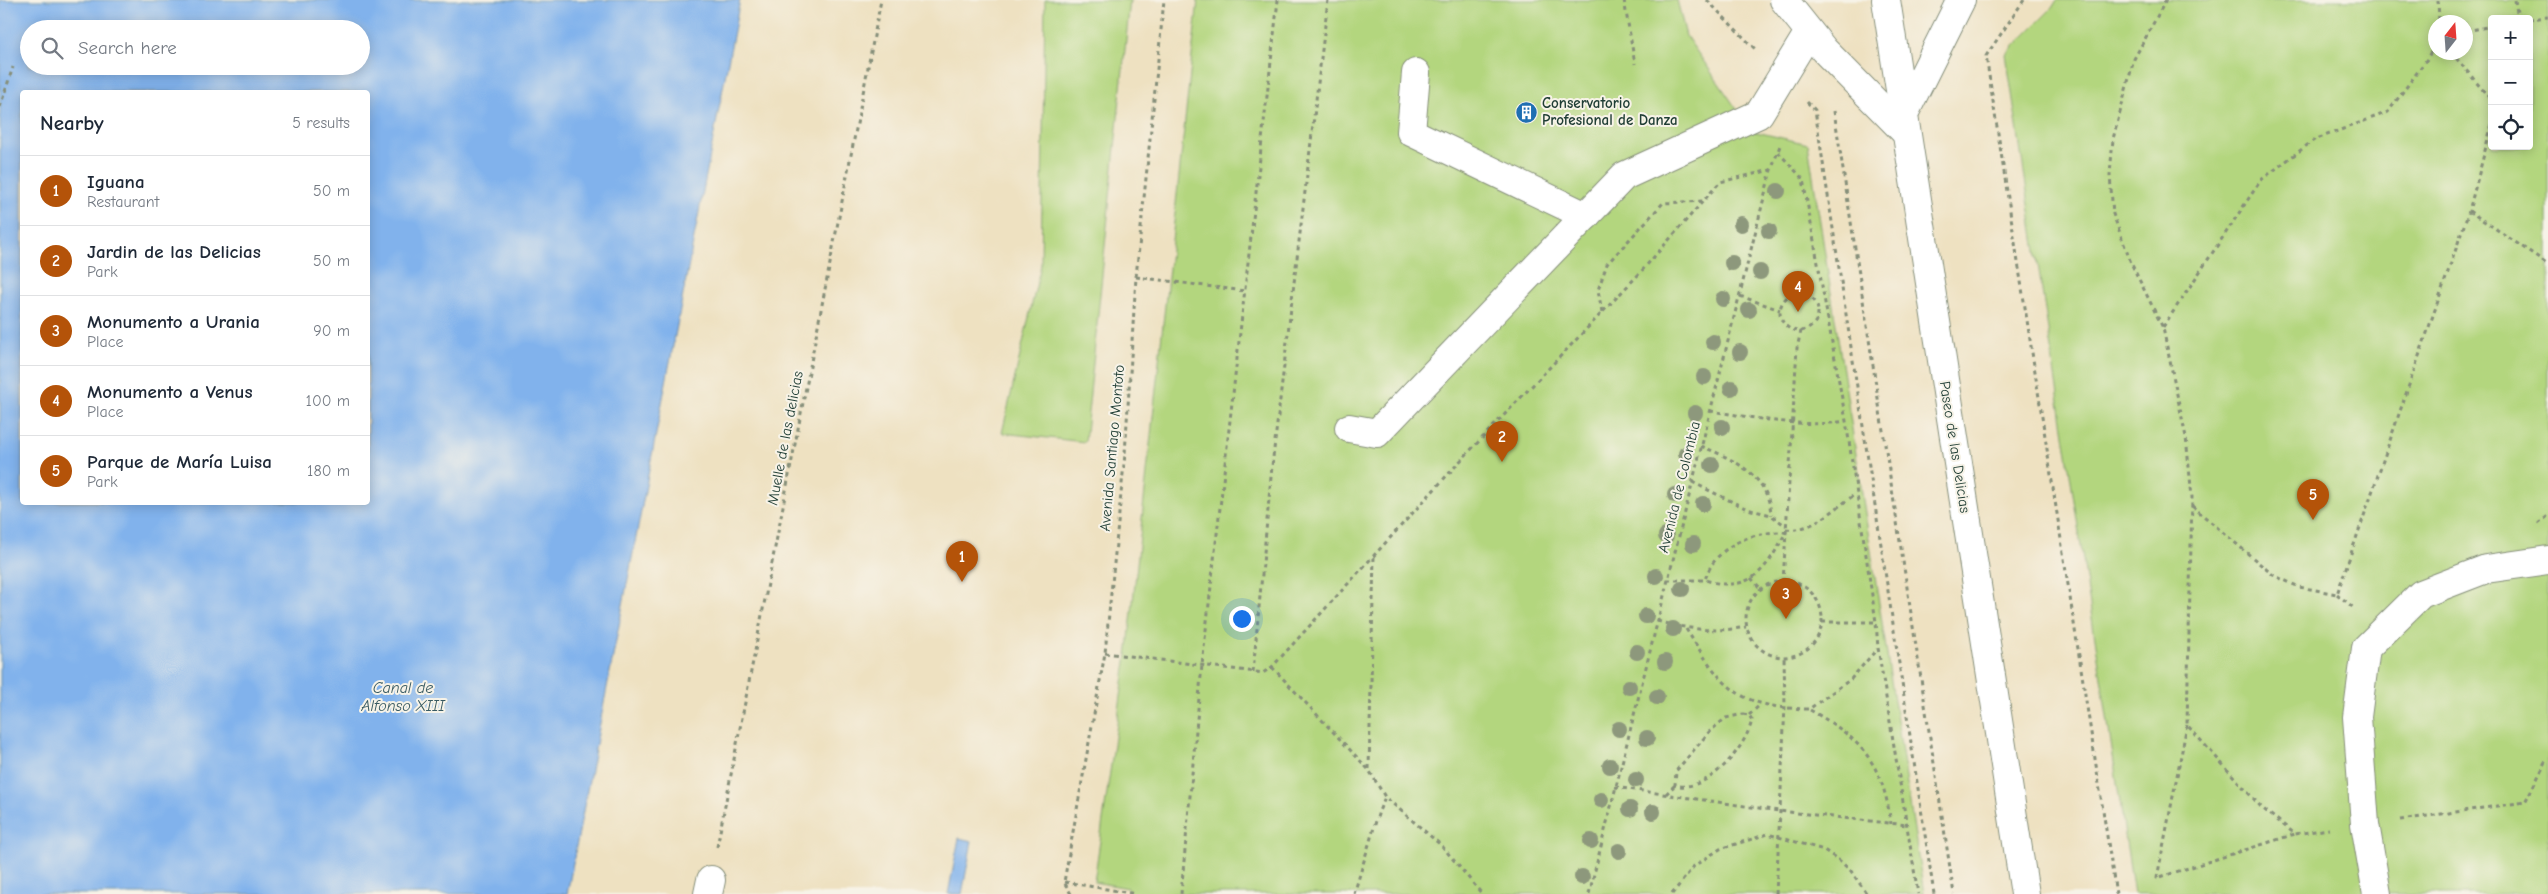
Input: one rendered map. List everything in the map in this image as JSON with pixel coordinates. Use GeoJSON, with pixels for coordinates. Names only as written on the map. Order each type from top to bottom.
{"type":"FeatureCollection","features":[{"type":"Feature","properties":{"kind":"main road"},"geometry":{"type":"LineString","coordinates":[[1784,0],[1824,50],[1905,124],[1961,0]]}},
{"type":"Feature","properties":{"kind":"main road","name":"Paseo de las Delicias"},"geometry":{"type":"LineString","coordinates":[[1886,0],[2025,894]]}},
{"type":"Feature","properties":{"kind":"main road"},"geometry":{"type":"LineString","coordinates":[[1349,428],[1377,433],[1624,176],[1759,114],[1809,32]]}},
{"type":"Feature","properties":{"kind":"main road"},"geometry":{"type":"LineString","coordinates":[[1416,73],[1411,132],[1586,216]]}},
{"type":"Feature","properties":{"kind":"main road"},"geometry":{"type":"LineString","coordinates":[[2377,894],[2365,824],[2356,716],[2366,648],[2421,594],[2486,569],[2548,560]]}},
{"type":"Feature","properties":{"kind":"path","name":"Muelle de las delicias"},"geometry":{"type":"LineString","coordinates":[[710,887],[881,0]]}},
{"type":"Feature","properties":{"kind":"path","name":"Avenida Santiago Montoto"},"geometry":{"type":"LineString","coordinates":[[1064,882],[1105,654],[1125,454],[1136,277],[1164,0]]}},
{"type":"Feature","properties":{"kind":"path"},"geometry":{"type":"LineString","coordinates":[[1181,894],[1202,666],[1278,0]]}},
{"type":"Feature","properties":{"kind":"path"},"geometry":{"type":"LineString","coordinates":[[1253,672],[1272,466],[1328,0]]}},
{"type":"Feature","properties":{"kind":"path"},"geometry":{"type":"LineString","coordinates":[[1624,0],[1634,64]]}},
{"type":"Feature","properties":{"kind":"path"},"geometry":{"type":"LineString","coordinates":[[1707,0],[1815,110],[1934,894]]}},
{"type":"Feature","properties":{"kind":"path"},"geometry":{"type":"LineString","coordinates":[[2024,0],[1986,56],[2116,894]]}},
{"type":"Feature","properties":{"kind":"path"},"geometry":{"type":"LineString","coordinates":[[2166,0],[2134,59],[2113,139],[2110,175],[2113,214],[2132,263],[2163,328],[2186,437],[2192,506],[2187,724],[2157,878],[2295,834],[2525,802],[2548,758]]}},
{"type":"Feature","properties":{"kind":"path"},"geometry":{"type":"LineString","coordinates":[[2438,0],[2439,15]]}},
{"type":"Feature","properties":{"kind":"path"},"geometry":{"type":"LineString","coordinates":[[2515,0],[2517,15]]}},
{"type":"Feature","properties":{"kind":"path"},"geometry":{"type":"LineString","coordinates":[[2533,18],[2548,16]]}},
{"type":"Feature","properties":{"kind":"path"},"geometry":{"type":"LineString","coordinates":[[2473,30],[2488,27]]}},
{"type":"Feature","properties":{"kind":"path"},"geometry":{"type":"LineString","coordinates":[[2163,328],[2261,180],[2314,140],[2388,112],[2428,59]]}},
{"type":"Feature","properties":{"kind":"path"},"geometry":{"type":"LineString","coordinates":[[2459,60],[2488,96]]}},
{"type":"Feature","properties":{"kind":"path"},"geometry":{"type":"LineString","coordinates":[[0,107],[13,67]]}},
{"type":"Feature","properties":{"kind":"path"},"geometry":{"type":"LineString","coordinates":[[1833,105],[1954,894]]}},
{"type":"Feature","properties":{"kind":"path","name":"Avenida de Colombia"},"geometry":{"type":"LineString","coordinates":[[1589,894],[1701,446],[1772,170],[1783,139]]}},
{"type":"Feature","properties":{"kind":"path"},"geometry":{"type":"LineString","coordinates":[[2192,506],[2273,575],[2300,587],[2337,594],[2469,211],[2488,139]]}},
{"type":"Feature","properties":{"kind":"path"},"geometry":{"type":"LineString","coordinates":[[1778,152],[1803,179],[1846,422],[1876,622],[1878,648],[1918,894]]}},
{"type":"Feature","properties":{"kind":"path"},"geometry":{"type":"LineString","coordinates":[[1105,654],[1263,673],[1272,667],[1463,458],[1603,313],[1720,182],[1772,170]]}},
{"type":"Feature","properties":{"kind":"path"},"geometry":{"type":"LineString","coordinates":[[1603,313],[1598,290],[1607,264],[1663,203],[1703,201]]}},
{"type":"Feature","properties":{"kind":"path"},"geometry":{"type":"LineString","coordinates":[[2469,211],[2548,264]]}},
{"type":"Feature","properties":{"kind":"path"},"geometry":{"type":"LineString","coordinates":[[1136,277],[1245,291]]}},
{"type":"Feature","properties":{"kind":"path"},"geometry":{"type":"LineString","coordinates":[[1799,292],[1810,297],[1818,308],[1816,320],[1807,329],[1801,331],[1788,328],[1784,324],[1780,310],[1787,297],[1799,292]]}},
{"type":"Feature","properties":{"kind":"path"},"geometry":{"type":"LineString","coordinates":[[1740,296],[1780,310]]}},
{"type":"Feature","properties":{"kind":"path"},"geometry":{"type":"LineString","coordinates":[[1818,308],[1826,307]]}},
{"type":"Feature","properties":{"kind":"path"},"geometry":{"type":"LineString","coordinates":[[1783,582],[1797,348],[1801,331]]}},
{"type":"Feature","properties":{"kind":"path"},"geometry":{"type":"LineString","coordinates":[[1710,411],[1792,422],[1834,424],[1846,422]]}},
{"type":"Feature","properties":{"kind":"path"},"geometry":{"type":"LineString","coordinates":[[1701,446],[1731,458],[1751,472],[1766,495],[1771,515]]}},
{"type":"Feature","properties":{"kind":"path"},"geometry":{"type":"LineString","coordinates":[[1692,482],[1746,509],[1771,515],[1786,529]]}},
{"type":"Feature","properties":{"kind":"path"},"geometry":{"type":"LineString","coordinates":[[1704,580],[1708,568],[1717,557],[1738,542],[1758,534],[1786,529],[1799,530],[1812,526],[1856,494]]}},
{"type":"Feature","properties":{"kind":"path"},"geometry":{"type":"LineString","coordinates":[[1667,580],[1704,580],[1733,586],[1745,582],[1762,570],[1775,554],[1786,529]]}},
{"type":"Feature","properties":{"kind":"path"},"geometry":{"type":"LineString","coordinates":[[1369,770],[1374,556]]}},
{"type":"Feature","properties":{"kind":"path"},"geometry":{"type":"LineString","coordinates":[[1751,578],[1761,589]]}},
{"type":"Feature","properties":{"kind":"path"},"geometry":{"type":"LineString","coordinates":[[1783,582],[1804,587],[1813,594],[1820,605],[1822,622],[1816,640],[1808,650],[1796,656],[1771,655],[1760,649],[1751,639],[1746,627],[1746,614],[1750,601],[1761,589],[1768,584],[1783,582]]}},
{"type":"Feature","properties":{"kind":"path"},"geometry":{"type":"LineString","coordinates":[[1657,621],[1686,629],[1731,630],[1746,627]]}},
{"type":"Feature","properties":{"kind":"path"},"geometry":{"type":"LineString","coordinates":[[1822,622],[1876,622]]}},
{"type":"Feature","properties":{"kind":"path"},"geometry":{"type":"LineString","coordinates":[[1686,629],[1719,678],[1735,692],[1760,705],[1809,709],[1851,736],[1870,758],[1887,794],[1891,824]]}},
{"type":"Feature","properties":{"kind":"path"},"geometry":{"type":"LineString","coordinates":[[1809,709],[1850,679],[1878,648]]}},
{"type":"Feature","properties":{"kind":"path"},"geometry":{"type":"LineString","coordinates":[[1776,894],[1785,706],[1784,657]]}},
{"type":"Feature","properties":{"kind":"path"},"geometry":{"type":"LineString","coordinates":[[1272,667],[1369,770],[1385,797],[1442,846],[1482,894]]}},
{"type":"Feature","properties":{"kind":"path"},"geometry":{"type":"LineString","coordinates":[[1749,715],[1760,705]]}},
{"type":"Feature","properties":{"kind":"path"},"geometry":{"type":"LineString","coordinates":[[1666,794],[1676,784],[1676,771],[1710,731],[1726,718],[1743,714],[1749,715]]}},
{"type":"Feature","properties":{"kind":"path"},"geometry":{"type":"LineString","coordinates":[[1676,784],[1685,788],[1699,784],[1723,766],[1741,748],[1749,732],[1752,720],[1749,715]]}},
{"type":"Feature","properties":{"kind":"path"},"geometry":{"type":"LineString","coordinates":[[2187,724],[2262,808],[2295,834]]}},
{"type":"Feature","properties":{"kind":"path"},"geometry":{"type":"LineString","coordinates":[[1615,787],[1779,811],[1908,825]]}},
{"type":"Feature","properties":{"kind":"path"},"geometry":{"type":"LineString","coordinates":[[1354,894],[1385,797]]}},
{"type":"Feature","properties":{"kind":"path"},"geometry":{"type":"LineString","coordinates":[[1672,894],[1694,866],[1720,849],[1768,834],[1824,850],[1851,871],[1867,894]]}},
{"type":"Feature","properties":{"kind":"path"},"geometry":{"type":"LineString","coordinates":[[1064,882],[1071,894]]}},
{"type":"Feature","properties":{"kind":"path"},"geometry":{"type":"LineString","coordinates":[[1064,882],[1136,894]]}},
{"type":"Feature","properties":{"kind":"green space"},"geometry":{"type":"Polygon","coordinates":[[[1045,0],[1130,0],[1085,442],[1002,433],[1041,265],[1045,0]]]}},
{"type":"Feature","properties":{"kind":"green space"},"geometry":{"type":"Polygon","coordinates":[[[1198,0],[1677,0],[1686,36],[1752,131],[1808,144],[1924,894],[1127,894],[1128,888],[1094,882],[1128,648],[1198,0]]]}},
{"type":"Feature","properties":{"kind":"green space"},"geometry":{"type":"Polygon","coordinates":[[[2057,0],[2548,0],[2548,894],[2134,894],[2006,54],[2052,8],[2057,0]]]}},
{"type":"Feature","properties":{"kind":"water","name":"Canal de Alfonso XIII"},"geometry":{"type":"Polygon","coordinates":[[[0,0],[740,0],[567,894],[0,894],[0,0]]]}},
{"type":"Feature","properties":{"kind":"water"},"geometry":{"type":"Polygon","coordinates":[[[959,838],[972,841],[962,894],[948,894],[959,838]]]}},
{"type":"Feature","properties":{"kind":"place","name":"Conservatorio Profesional de Danza"},"geometry":{"type":"Point","coordinates":[1526,112]}},
{"type":"Feature","properties":{"kind":"place","name":"Monumento a Venus"},"geometry":{"type":"Point","coordinates":[1798,312]}},
{"type":"Feature","properties":{"kind":"place","name":"Jardin de las Delicias"},"geometry":{"type":"Point","coordinates":[1502,462]}},
{"type":"Feature","properties":{"kind":"place","name":"Parque de María Luisa"},"geometry":{"type":"Point","coordinates":[2313,520]}},
{"type":"Feature","properties":{"kind":"place","name":"Iguana"},"geometry":{"type":"Point","coordinates":[962,582]}},
{"type":"Feature","properties":{"kind":"place","name":"Monumento a Urania"},"geometry":{"type":"Point","coordinates":[1786,619]}}]}
